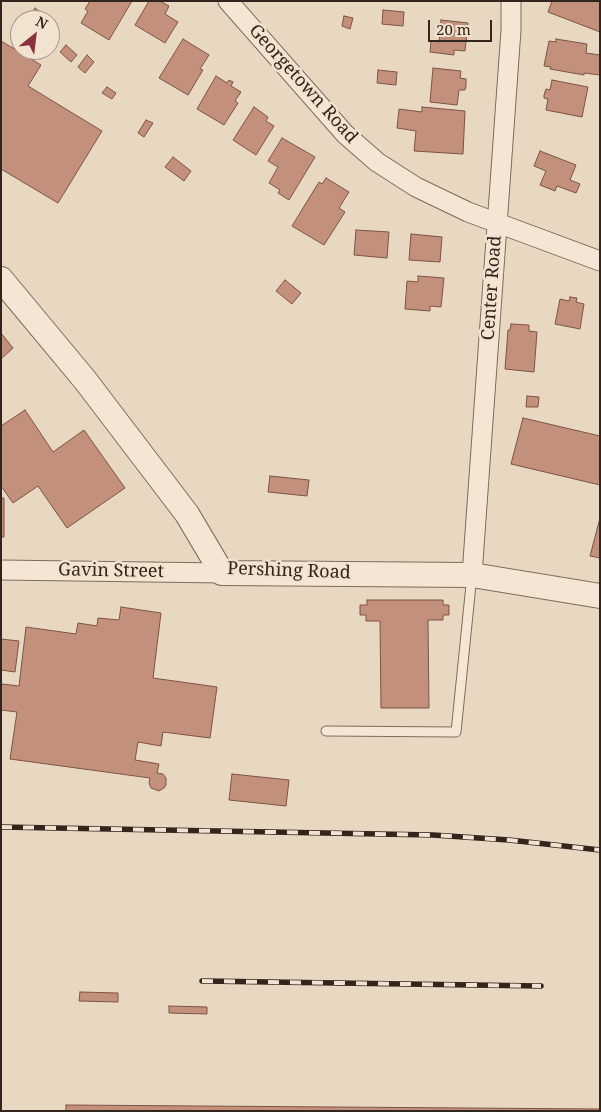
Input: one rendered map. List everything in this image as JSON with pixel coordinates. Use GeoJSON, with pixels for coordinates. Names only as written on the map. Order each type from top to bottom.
{"type":"FeatureCollection","features":[{"type":"Feature","properties":{"kind":"street","name":"Georgetown Road"},"geometry":{"type":"LineString","coordinates":[[228,1],[345,134],[377,162],[416,187],[468,212],[600,261]]}},
{"type":"Feature","properties":{"kind":"street","name":"Center Road"},"geometry":{"type":"LineString","coordinates":[[472,575],[512,1]]}},
{"type":"Feature","properties":{"kind":"street","name":"Pershing Road"},"geometry":{"type":"LineString","coordinates":[[1,279],[86,380],[187,514],[222,572],[472,575],[600,596]]}},
{"type":"Feature","properties":{"kind":"street","name":"Gavin Street"},"geometry":{"type":"LineString","coordinates":[[1,570],[222,572]]}},
{"type":"Feature","properties":{"kind":"lane"},"geometry":{"type":"LineString","coordinates":[[326,731],[456,732],[472,575]]}},
{"type":"Feature","properties":{"kind":"building"},"geometry":{"type":"Polygon","coordinates":[[[90,1],[132,1],[109,40],[81,23],[88,11],[85,9],[90,1]]]}},
{"type":"Feature","properties":{"kind":"building"},"geometry":{"type":"Polygon","coordinates":[[[149,1],[160,1],[169,6],[165,14],[178,22],[165,43],[135,25],[149,1]]]}},
{"type":"Feature","properties":{"kind":"building"},"geometry":{"type":"Polygon","coordinates":[[[552,1],[600,1],[600,32],[548,12],[552,1]]]}},
{"type":"Feature","properties":{"kind":"building"},"geometry":{"type":"Polygon","coordinates":[[[383,10],[404,12],[403,26],[382,24],[383,10]]]}},
{"type":"Feature","properties":{"kind":"building"},"geometry":{"type":"Polygon","coordinates":[[[344,16],[353,18],[350,29],[342,26],[344,16]]]}},
{"type":"Feature","properties":{"kind":"building"},"geometry":{"type":"Polygon","coordinates":[[[441,20],[468,23],[465,51],[454,50],[454,55],[430,52],[431,41],[439,42],[441,20]]]}},
{"type":"Feature","properties":{"kind":"building"},"geometry":{"type":"Polygon","coordinates":[[[183,39],[209,55],[200,69],[203,70],[188,95],[159,78],[183,39]]]}},
{"type":"Feature","properties":{"kind":"building"},"geometry":{"type":"Polygon","coordinates":[[[556,39],[587,44],[586,53],[600,55],[600,75],[584,73],[584,75],[550,69],[551,67],[544,66],[549,41],[556,42],[556,39]]]}},
{"type":"Feature","properties":{"kind":"building"},"geometry":{"type":"Polygon","coordinates":[[[1,41],[10,46],[10,60],[33,60],[41,65],[28,86],[102,131],[58,203],[1,169],[1,41]]]}},
{"type":"Feature","properties":{"kind":"building"},"geometry":{"type":"Polygon","coordinates":[[[66,45],[77,55],[71,62],[60,52],[66,45]]]}},
{"type":"Feature","properties":{"kind":"building"},"geometry":{"type":"Polygon","coordinates":[[[87,55],[94,62],[85,73],[78,67],[87,55]]]}},
{"type":"Feature","properties":{"kind":"building"},"geometry":{"type":"Polygon","coordinates":[[[433,68],[461,71],[460,78],[466,79],[466,86],[465,90],[459,90],[457,105],[430,102],[433,68]]]}},
{"type":"Feature","properties":{"kind":"building"},"geometry":{"type":"Polygon","coordinates":[[[378,70],[397,72],[396,85],[377,83],[378,70]]]}},
{"type":"Feature","properties":{"kind":"building"},"geometry":{"type":"Polygon","coordinates":[[[216,76],[227,83],[229,80],[233,82],[231,86],[241,92],[235,101],[238,103],[224,125],[197,109],[216,76]]]}},
{"type":"Feature","properties":{"kind":"building"},"geometry":{"type":"Polygon","coordinates":[[[552,80],[588,87],[582,117],[546,110],[548,99],[544,98],[544,95],[546,89],[550,90],[552,80]]]}},
{"type":"Feature","properties":{"kind":"building"},"geometry":{"type":"Polygon","coordinates":[[[107,87],[116,93],[112,99],[102,93],[107,87]]]}},
{"type":"Feature","properties":{"kind":"building"},"geometry":{"type":"Polygon","coordinates":[[[254,107],[268,117],[266,121],[274,126],[256,155],[233,140],[254,107]]]}},
{"type":"Feature","properties":{"kind":"building"},"geometry":{"type":"Polygon","coordinates":[[[422,107],[465,111],[463,154],[414,151],[416,131],[397,128],[399,109],[422,112],[422,107]]]}},
{"type":"Feature","properties":{"kind":"building"},"geometry":{"type":"Polygon","coordinates":[[[146,120],[153,123],[144,137],[138,133],[146,120]]]}},
{"type":"Feature","properties":{"kind":"building"},"geometry":{"type":"Polygon","coordinates":[[[282,138],[315,157],[289,200],[278,193],[280,190],[269,183],[278,167],[268,161],[282,138]]]}},
{"type":"Feature","properties":{"kind":"building"},"geometry":{"type":"Polygon","coordinates":[[[540,151],[576,165],[570,180],[580,184],[576,193],[557,186],[555,191],[540,185],[546,171],[534,166],[540,151]]]}},
{"type":"Feature","properties":{"kind":"building"},"geometry":{"type":"Polygon","coordinates":[[[173,157],[191,171],[184,181],[165,167],[173,157]]]}},
{"type":"Feature","properties":{"kind":"building"},"geometry":{"type":"Polygon","coordinates":[[[326,178],[349,192],[339,208],[345,212],[324,245],[292,226],[319,182],[322,184],[326,178]]]}},
{"type":"Feature","properties":{"kind":"building"},"geometry":{"type":"Polygon","coordinates":[[[356,230],[389,232],[387,258],[354,255],[356,230]]]}},
{"type":"Feature","properties":{"kind":"building"},"geometry":{"type":"Polygon","coordinates":[[[411,234],[442,237],[440,262],[409,260],[411,234]]]}},
{"type":"Feature","properties":{"kind":"building"},"geometry":{"type":"Polygon","coordinates":[[[418,276],[444,278],[441,307],[430,306],[430,311],[405,309],[407,281],[418,282],[418,276]]]}},
{"type":"Feature","properties":{"kind":"building"},"geometry":{"type":"Polygon","coordinates":[[[285,280],[301,293],[292,304],[276,291],[285,280]]]}},
{"type":"Feature","properties":{"kind":"building"},"geometry":{"type":"Polygon","coordinates":[[[570,297],[577,298],[576,302],[584,304],[580,329],[555,324],[560,299],[569,301],[570,297]]]}},
{"type":"Feature","properties":{"kind":"building"},"geometry":{"type":"Polygon","coordinates":[[[511,324],[529,325],[529,331],[537,332],[534,372],[505,369],[508,330],[510,330],[511,324]]]}},
{"type":"Feature","properties":{"kind":"building"},"geometry":{"type":"Polygon","coordinates":[[[1,333],[13,348],[1,359],[1,333]]]}},
{"type":"Feature","properties":{"kind":"building"},"geometry":{"type":"Polygon","coordinates":[[[527,396],[539,397],[538,407],[526,407],[527,396]]]}},
{"type":"Feature","properties":{"kind":"building"},"geometry":{"type":"Polygon","coordinates":[[[25,410],[53,452],[84,430],[125,488],[67,528],[38,486],[13,503],[1,486],[1,426],[25,410]]]}},
{"type":"Feature","properties":{"kind":"building"},"geometry":{"type":"Polygon","coordinates":[[[523,418],[600,436],[600,485],[511,464],[523,418]]]}},
{"type":"Feature","properties":{"kind":"building"},"geometry":{"type":"Polygon","coordinates":[[[270,476],[309,480],[307,496],[268,492],[270,476]]]}},
{"type":"Feature","properties":{"kind":"building"},"geometry":{"type":"Polygon","coordinates":[[[1,498],[4,498],[4,537],[1,537],[1,498]]]}},
{"type":"Feature","properties":{"kind":"building"},"geometry":{"type":"Polygon","coordinates":[[[600,518],[600,558],[590,556],[600,518]]]}},
{"type":"Feature","properties":{"kind":"building"},"geometry":{"type":"Polygon","coordinates":[[[367,600],[443,600],[443,605],[449,605],[449,615],[443,615],[443,620],[428,620],[429,708],[381,708],[380,621],[366,621],[366,615],[360,615],[360,605],[367,605],[367,600]]]}},
{"type":"Feature","properties":{"kind":"building"},"geometry":{"type":"Polygon","coordinates":[[[121,607],[161,613],[153,678],[217,687],[210,738],[163,732],[161,746],[138,742],[135,760],[159,764],[157,773],[163,774],[166,778],[166,785],[159,791],[151,788],[150,778],[10,759],[17,712],[1,710],[1,688],[2,684],[19,686],[26,627],[76,634],[78,623],[97,626],[98,618],[119,620],[121,607]]]}},
{"type":"Feature","properties":{"kind":"building"},"geometry":{"type":"Polygon","coordinates":[[[1,639],[19,641],[15,672],[1,670],[1,639]]]}},
{"type":"Feature","properties":{"kind":"building"},"geometry":{"type":"Polygon","coordinates":[[[232,774],[289,780],[286,806],[229,800],[232,774]]]}},
{"type":"Feature","properties":{"kind":"building"},"geometry":{"type":"Polygon","coordinates":[[[80,992],[118,993],[118,1002],[79,1001],[80,992]]]}},
{"type":"Feature","properties":{"kind":"building"},"geometry":{"type":"Polygon","coordinates":[[[169,1006],[207,1007],[207,1014],[169,1013],[169,1006]]]}},
{"type":"Feature","properties":{"kind":"building"},"geometry":{"type":"Polygon","coordinates":[[[66,1105],[600,1109],[600,1111],[66,1111],[66,1105]]]}},
{"type":"Feature","properties":{"kind":"railway"},"geometry":{"type":"LineString","coordinates":[[1,827],[433,835],[509,840],[600,850]]}},
{"type":"Feature","properties":{"kind":"railway"},"geometry":{"type":"LineString","coordinates":[[202,981],[541,986]]}}]}
